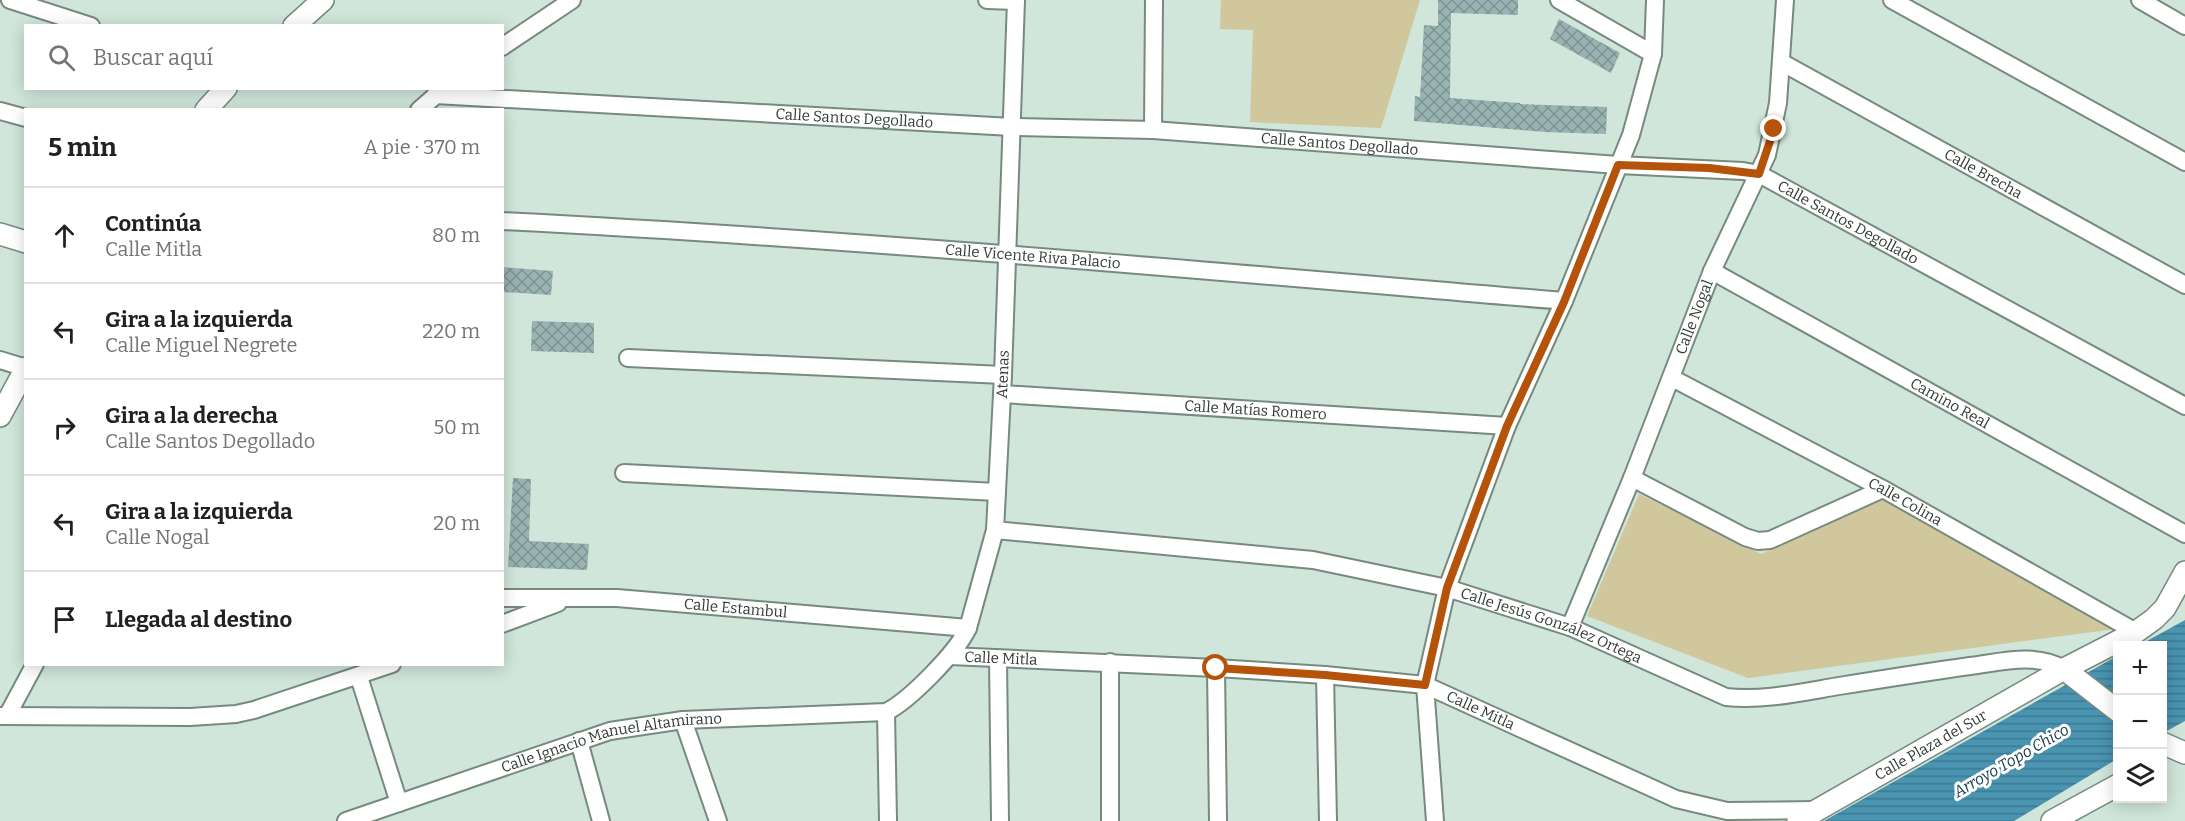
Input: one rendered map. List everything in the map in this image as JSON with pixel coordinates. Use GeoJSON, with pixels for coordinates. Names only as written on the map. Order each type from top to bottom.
{"type":"FeatureCollection","features":[{"type":"Feature","properties":{"kind":"street"},"geometry":{"type":"LineString","coordinates":[[10,0],[85,24]]}},
{"type":"Feature","properties":{"kind":"street"},"geometry":{"type":"LineString","coordinates":[[296,24],[322,0]]}},
{"type":"Feature","properties":{"kind":"street"},"geometry":{"type":"LineString","coordinates":[[504,46],[573,0]]}},
{"type":"Feature","properties":{"kind":"street"},"geometry":{"type":"LineString","coordinates":[[987,0],[1016,1]]}},
{"type":"Feature","properties":{"kind":"street"},"geometry":{"type":"LineString","coordinates":[[1153,130],[1154,0]]}},
{"type":"Feature","properties":{"kind":"street"},"geometry":{"type":"LineString","coordinates":[[1558,0],[1653,54]]}},
{"type":"Feature","properties":{"kind":"street"},"geometry":{"type":"LineString","coordinates":[[1435,821],[1425,685],[1447,588],[1507,426],[1564,302],[1638,114],[1653,54],[1655,0]]}},
{"type":"Feature","properties":{"kind":"street","name":"Calle Nogal"},"geometry":{"type":"LineString","coordinates":[[1570,627],[1672,378],[1712,271],[1759,174],[1774,129],[1778,103],[1785,0]]}},
{"type":"Feature","properties":{"kind":"street"},"geometry":{"type":"LineString","coordinates":[[1892,0],[2185,162]]}},
{"type":"Feature","properties":{"kind":"street"},"geometry":{"type":"LineString","coordinates":[[2139,0],[2185,26]]}},
{"type":"Feature","properties":{"kind":"street","name":"Atenas"},"geometry":{"type":"LineString","coordinates":[[886,712],[897,706],[950,656],[963,639],[995,530],[1003,375],[1016,1]]}},
{"type":"Feature","properties":{"kind":"street","name":"Calle Brecha"},"geometry":{"type":"LineString","coordinates":[[1781,62],[2185,285]]}},
{"type":"Feature","properties":{"kind":"street"},"geometry":{"type":"LineString","coordinates":[[208,108],[224,90]]}},
{"type":"Feature","properties":{"kind":"street"},"geometry":{"type":"LineString","coordinates":[[421,108],[439,92]]}},
{"type":"Feature","properties":{"kind":"street","name":"Calle Santos Degollado"},"geometry":{"type":"LineString","coordinates":[[439,92],[1012,127],[1153,130],[1618,165],[1709,168],[1759,174],[2185,406]]}},
{"type":"Feature","properties":{"kind":"street"},"geometry":{"type":"LineString","coordinates":[[0,111],[24,117]]}},
{"type":"Feature","properties":{"kind":"street","name":"Calle Vicente Riva Palacio"},"geometry":{"type":"LineString","coordinates":[[504,221],[1007,254],[1564,302]]}},
{"type":"Feature","properties":{"kind":"street"},"geometry":{"type":"LineString","coordinates":[[0,234],[24,241]]}},
{"type":"Feature","properties":{"kind":"street","name":"Camino Real"},"geometry":{"type":"LineString","coordinates":[[1712,271],[2185,534]]}},
{"type":"Feature","properties":{"kind":"street"},"geometry":{"type":"LineString","coordinates":[[628,358],[1003,375]]}},
{"type":"Feature","properties":{"kind":"street"},"geometry":{"type":"LineString","coordinates":[[0,360],[24,367]]}},
{"type":"Feature","properties":{"kind":"street"},"geometry":{"type":"LineString","coordinates":[[0,416],[24,372]]}},
{"type":"Feature","properties":{"kind":"street","name":"Calle Colina"},"geometry":{"type":"LineString","coordinates":[[1672,378],[1884,489],[2136,632]]}},
{"type":"Feature","properties":{"kind":"street","name":"Calle Matías Romero"},"geometry":{"type":"LineString","coordinates":[[1002,394],[1507,426]]}},
{"type":"Feature","properties":{"kind":"street"},"geometry":{"type":"LineString","coordinates":[[624,473],[997,492]]}},
{"type":"Feature","properties":{"kind":"street"},"geometry":{"type":"LineString","coordinates":[[1632,478],[1745,537],[1764,541],[1787,534],[1884,489]]}},
{"type":"Feature","properties":{"kind":"street","name":"Calle Jesús González Ortega"},"geometry":{"type":"LineString","coordinates":[[995,530],[1313,560],[1447,588],[1570,627],[1712,692],[1736,698],[1801,693],[2021,660],[2049,661],[2064,669]]}},
{"type":"Feature","properties":{"kind":"street","name":"Calle Plaza del Sur"},"geometry":{"type":"LineString","coordinates":[[1798,821],[2064,669],[2136,632],[2165,608],[2185,572]]}},
{"type":"Feature","properties":{"kind":"street","name":"Calle Estambul"},"geometry":{"type":"LineString","coordinates":[[504,598],[616,598],[968,628]]}},
{"type":"Feature","properties":{"kind":"street"},"geometry":{"type":"LineString","coordinates":[[504,623],[569,599]]}},
{"type":"Feature","properties":{"kind":"street","name":"Calle Mitla"},"geometry":{"type":"LineString","coordinates":[[950,656],[1216,668],[1325,675],[1425,685],[1676,799],[1727,811],[1817,810]]}},
{"type":"Feature","properties":{"kind":"street"},"geometry":{"type":"LineString","coordinates":[[998,659],[1000,821]]}},
{"type":"Feature","properties":{"kind":"street"},"geometry":{"type":"LineString","coordinates":[[1110,662],[1110,821]]}},
{"type":"Feature","properties":{"kind":"street"},"geometry":{"type":"LineString","coordinates":[[4,716],[34,666]]}},
{"type":"Feature","properties":{"kind":"street"},"geometry":{"type":"LineString","coordinates":[[4,716],[190,717],[236,714],[359,677],[387,666]]}},
{"type":"Feature","properties":{"kind":"street"},"geometry":{"type":"LineString","coordinates":[[1216,668],[1218,821]]}},
{"type":"Feature","properties":{"kind":"street"},"geometry":{"type":"LineString","coordinates":[[2064,669],[2113,707]]}},
{"type":"Feature","properties":{"kind":"street"},"geometry":{"type":"LineString","coordinates":[[1325,675],[1328,821]]}},
{"type":"Feature","properties":{"kind":"street"},"geometry":{"type":"LineString","coordinates":[[359,677],[399,803]]}},
{"type":"Feature","properties":{"kind":"street"},"geometry":{"type":"LineString","coordinates":[[886,712],[888,821]]}},
{"type":"Feature","properties":{"kind":"street","name":"Calle Ignacio Manuel Altamirano"},"geometry":{"type":"LineString","coordinates":[[346,821],[610,731],[683,720],[886,712]]}},
{"type":"Feature","properties":{"kind":"street"},"geometry":{"type":"LineString","coordinates":[[683,720],[718,821]]}},
{"type":"Feature","properties":{"kind":"street"},"geometry":{"type":"LineString","coordinates":[[579,741],[601,821]]}},
{"type":"Feature","properties":{"kind":"street"},"geometry":{"type":"LineString","coordinates":[[2052,821],[2113,788]]}},
{"type":"Feature","properties":{"kind":"shaded area"},"geometry":{"type":"Polygon","coordinates":[[[1221,0],[1420,0],[1381,128],[1250,122],[1253,30],[1220,29],[1221,0]]]}},
{"type":"Feature","properties":{"kind":"shaded area"},"geometry":{"type":"Polygon","coordinates":[[[1639,494],[1761,554],[1891,496],[2115,629],[1748,678],[1587,616],[1639,494]]]}},
{"type":"Feature","properties":{"kind":"water"},"geometry":{"type":"Polygon","coordinates":[[[2185,620],[2185,721],[2167,731],[2167,641],[2147,641],[2185,620]]]}},
{"type":"Feature","properties":{"kind":"water","name":"Arroyo Topo Chico"},"geometry":{"type":"Polygon","coordinates":[[[2113,658],[2113,761],[2014,821],[1824,821],[2113,658]]]}},
{"type":"Feature","properties":{"kind":"building"},"geometry":{"type":"Polygon","coordinates":[[[1438,0],[1518,0],[1518,15],[1451,13],[1450,98],[1520,104],[1607,107],[1606,134],[1545,132],[1414,121],[1415,96],[1420,97],[1424,25],[1438,26],[1438,0]]]}},
{"type":"Feature","properties":{"kind":"building"},"geometry":{"type":"Polygon","coordinates":[[[1559,19],[1620,53],[1611,73],[1550,39],[1559,19]]]}},
{"type":"Feature","properties":{"kind":"building"},"geometry":{"type":"Polygon","coordinates":[[[504,267],[553,271],[551,295],[504,292],[504,267]]]}},
{"type":"Feature","properties":{"kind":"building"},"geometry":{"type":"Polygon","coordinates":[[[532,321],[594,323],[594,353],[531,351],[532,321]]]}},
{"type":"Feature","properties":{"kind":"building"},"geometry":{"type":"Polygon","coordinates":[[[513,478],[531,479],[529,541],[589,544],[587,570],[508,567],[513,478]]]}},
{"type":"Feature","properties":{"kind":"route"},"geometry":{"type":"LineString","coordinates":[[1216,668],[1325,675],[1425,685],[1447,588],[1507,426],[1564,302],[1618,165],[1709,168],[1759,174],[1774,129]]}}]}
